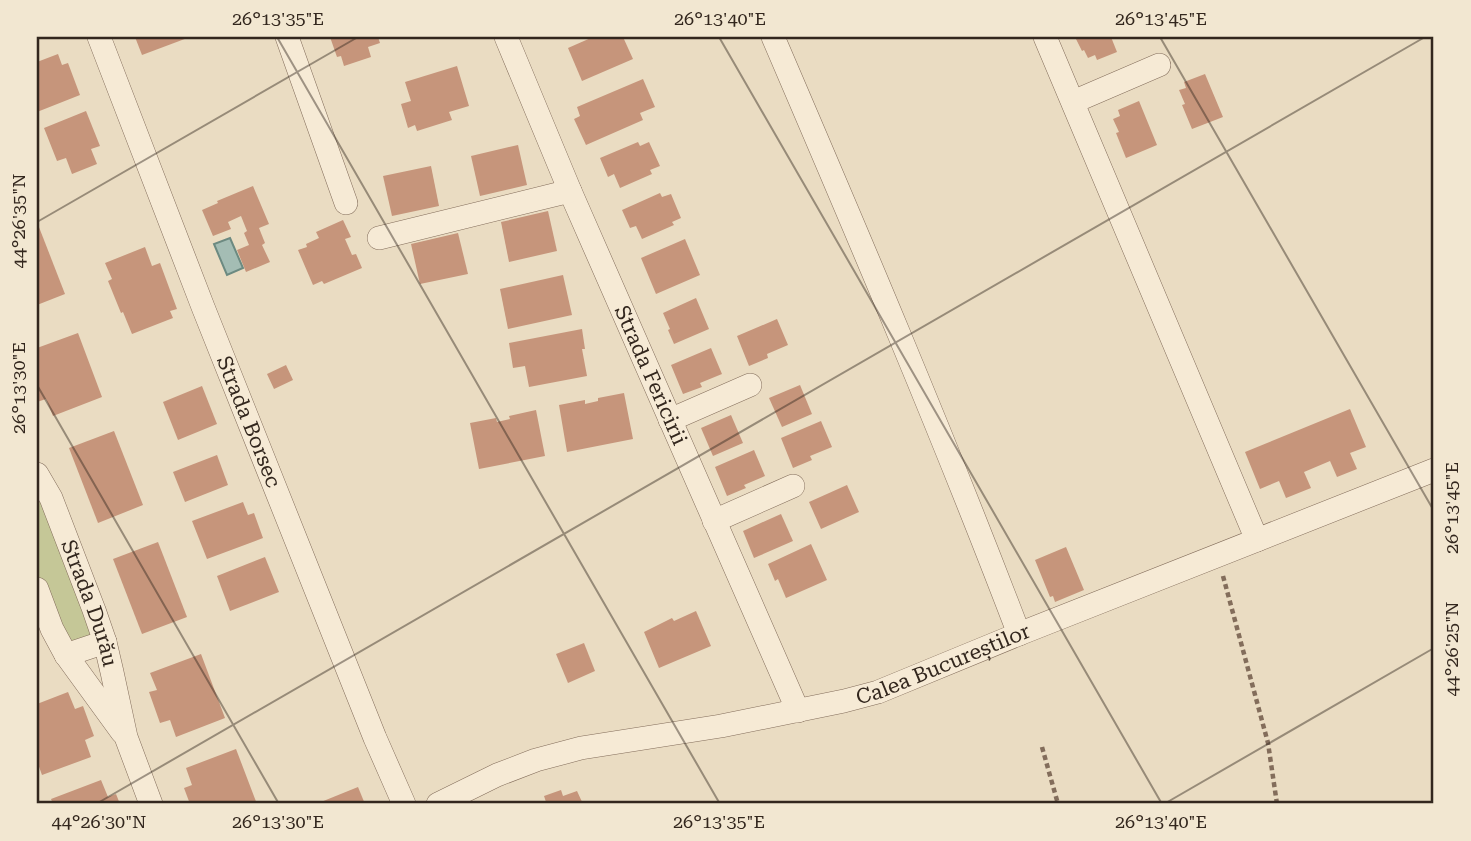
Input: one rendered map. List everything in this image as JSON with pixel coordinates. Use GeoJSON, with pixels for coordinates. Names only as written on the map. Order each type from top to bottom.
{"type":"FeatureCollection","features":[{"type":"Feature","properties":{"kind":"street","name":"Strada Borsec"},"geometry":{"type":"LineString","coordinates":[[99,37],[208,320],[404,804]]}},
{"type":"Feature","properties":{"kind":"street"},"geometry":{"type":"LineString","coordinates":[[287,37],[346,203]]}},
{"type":"Feature","properties":{"kind":"street","name":"Strada Fericirii"},"geometry":{"type":"LineString","coordinates":[[506,37],[570,191],[798,711]]}},
{"type":"Feature","properties":{"kind":"street"},"geometry":{"type":"LineString","coordinates":[[773,37],[905,346],[1019,634]]}},
{"type":"Feature","properties":{"kind":"street"},"geometry":{"type":"LineString","coordinates":[[1045,37],[1257,540]]}},
{"type":"Feature","properties":{"kind":"street"},"geometry":{"type":"LineString","coordinates":[[1073,102],[1159,65]]}},
{"type":"Feature","properties":{"kind":"street"},"geometry":{"type":"LineString","coordinates":[[379,237],[570,191]]}},
{"type":"Feature","properties":{"kind":"street"},"geometry":{"type":"LineString","coordinates":[[670,420],[750,386]]}},
{"type":"Feature","properties":{"kind":"street","name":"Calea Bucureștilor"},"geometry":{"type":"LineString","coordinates":[[438,804],[497,775],[536,760],[580,748],[721,726],[878,692],[1434,470]]}},
{"type":"Feature","properties":{"kind":"street","name":"Strada Durău"},"geometry":{"type":"LineString","coordinates":[[37,474],[44,501],[75,558],[105,642],[126,737],[151,804]]}},
{"type":"Feature","properties":{"kind":"street"},"geometry":{"type":"LineString","coordinates":[[714,521],[793,486]]}},
{"type":"Feature","properties":{"kind":"street","name":"Strada Durău"},"geometry":{"type":"LineString","coordinates":[[37,589],[65,655],[126,737]]}},
{"type":"Feature","properties":{"kind":"street"},"geometry":{"type":"LineString","coordinates":[[65,655],[105,642]]}},
{"type":"Feature","properties":{"kind":"path"},"geometry":{"type":"LineString","coordinates":[[1217,555],[1268,743],[1277,804]]}},
{"type":"Feature","properties":{"kind":"path"},"geometry":{"type":"LineString","coordinates":[[1042,747],[1058,804]]}},
{"type":"Feature","properties":{"kind":"green space"},"geometry":{"type":"Polygon","coordinates":[[[51,498],[105,642],[66,655],[37,589],[37,503],[51,498]]]}},
{"type":"Feature","properties":{"kind":"water"},"geometry":{"type":"Polygon","coordinates":[[[230,238],[243,268],[227,275],[214,244],[230,238]]]}},
{"type":"Feature","properties":{"kind":"building"},"geometry":{"type":"Polygon","coordinates":[[[135,37],[190,37],[142,55],[135,37]]]}},
{"type":"Feature","properties":{"kind":"building"},"geometry":{"type":"Polygon","coordinates":[[[330,37],[378,37],[380,43],[368,47],[371,57],[344,66],[341,56],[337,57],[330,37]]]}},
{"type":"Feature","properties":{"kind":"building"},"geometry":{"type":"Polygon","coordinates":[[[593,37],[623,37],[633,59],[582,81],[568,48],[593,37]]]}},
{"type":"Feature","properties":{"kind":"building"},"geometry":{"type":"Polygon","coordinates":[[[1075,37],[1111,37],[1117,52],[1097,60],[1095,55],[1088,58],[1075,37]]]}},
{"type":"Feature","properties":{"kind":"building"},"geometry":{"type":"Polygon","coordinates":[[[58,54],[62,65],[68,63],[80,95],[37,112],[37,62],[58,54]]]}},
{"type":"Feature","properties":{"kind":"building"},"geometry":{"type":"Polygon","coordinates":[[[457,66],[469,106],[449,112],[452,120],[417,131],[415,125],[408,128],[401,104],[411,101],[405,82],[457,66]]]}},
{"type":"Feature","properties":{"kind":"building"},"geometry":{"type":"Polygon","coordinates":[[[1205,74],[1223,117],[1192,129],[1179,90],[1186,88],[1184,82],[1205,74]]]}},
{"type":"Feature","properties":{"kind":"building"},"geometry":{"type":"Polygon","coordinates":[[[643,79],[655,107],[640,113],[643,120],[586,145],[574,119],[580,116],[577,107],[643,79]]]}},
{"type":"Feature","properties":{"kind":"building"},"geometry":{"type":"Polygon","coordinates":[[[1139,101],[1157,145],[1126,158],[1113,119],[1120,116],[1118,110],[1139,101]]]}},
{"type":"Feature","properties":{"kind":"building"},"geometry":{"type":"Polygon","coordinates":[[[86,111],[100,146],[91,149],[97,164],[72,174],[66,158],[57,161],[44,128],[86,111]]]}},
{"type":"Feature","properties":{"kind":"building"},"geometry":{"type":"Polygon","coordinates":[[[638,142],[640,146],[649,142],[660,166],[650,170],[652,174],[620,188],[614,174],[608,177],[600,158],[638,142]]]}},
{"type":"Feature","properties":{"kind":"building"},"geometry":{"type":"Polygon","coordinates":[[[518,145],[527,185],[480,196],[471,156],[518,145]]]}},
{"type":"Feature","properties":{"kind":"building"},"geometry":{"type":"Polygon","coordinates":[[[431,166],[439,206],[392,216],[383,176],[431,166]]]}},
{"type":"Feature","properties":{"kind":"building"},"geometry":{"type":"Polygon","coordinates":[[[253,186],[269,224],[259,228],[265,243],[262,245],[270,262],[246,272],[237,250],[249,245],[241,216],[228,222],[231,229],[213,236],[202,210],[253,186]]]}},
{"type":"Feature","properties":{"kind":"building"},"geometry":{"type":"Polygon","coordinates":[[[660,193],[662,197],[671,194],[681,218],[672,222],[674,225],[642,239],[636,226],[630,228],[622,210],[660,193]]]}},
{"type":"Feature","properties":{"kind":"building"},"geometry":{"type":"Polygon","coordinates":[[[548,211],[557,251],[509,262],[501,222],[548,211]]]}},
{"type":"Feature","properties":{"kind":"building"},"geometry":{"type":"Polygon","coordinates":[[[343,220],[351,237],[345,239],[362,268],[324,284],[322,281],[313,285],[298,250],[319,238],[316,232],[343,220]]]}},
{"type":"Feature","properties":{"kind":"building"},"geometry":{"type":"Polygon","coordinates":[[[37,222],[65,294],[37,305],[37,222]]]}},
{"type":"Feature","properties":{"kind":"building"},"geometry":{"type":"Polygon","coordinates":[[[458,233],[468,274],[420,284],[411,244],[458,233]]]}},
{"type":"Feature","properties":{"kind":"building"},"geometry":{"type":"Polygon","coordinates":[[[685,239],[700,275],[656,294],[641,258],[685,239]]]}},
{"type":"Feature","properties":{"kind":"building"},"geometry":{"type":"Polygon","coordinates":[[[145,247],[152,266],[160,263],[177,309],[170,311],[173,318],[132,334],[108,281],[112,279],[105,263],[145,247]]]}},
{"type":"Feature","properties":{"kind":"building"},"geometry":{"type":"Polygon","coordinates":[[[563,275],[572,315],[508,329],[500,289],[563,275]]]}},
{"type":"Feature","properties":{"kind":"building"},"geometry":{"type":"Polygon","coordinates":[[[696,298],[709,329],[674,344],[663,313],[696,298]]]}},
{"type":"Feature","properties":{"kind":"building"},"geometry":{"type":"Polygon","coordinates":[[[777,319],[788,345],[749,366],[737,336],[777,319]]]}},
{"type":"Feature","properties":{"kind":"building"},"geometry":{"type":"Polygon","coordinates":[[[582,329],[585,349],[582,349],[587,376],[529,387],[525,366],[513,368],[509,343],[582,329]]]}},
{"type":"Feature","properties":{"kind":"building"},"geometry":{"type":"Polygon","coordinates":[[[78,333],[102,397],[53,416],[46,399],[37,402],[37,348],[78,333]]]}},
{"type":"Feature","properties":{"kind":"building"},"geometry":{"type":"Polygon","coordinates":[[[711,348],[722,374],[700,383],[702,387],[683,394],[671,365],[711,348]]]}},
{"type":"Feature","properties":{"kind":"building"},"geometry":{"type":"Polygon","coordinates":[[[286,365],[293,380],[274,389],[267,374],[286,365]]]}},
{"type":"Feature","properties":{"kind":"building"},"geometry":{"type":"Polygon","coordinates":[[[800,385],[812,414],[782,427],[769,398],[800,385]]]}},
{"type":"Feature","properties":{"kind":"building"},"geometry":{"type":"Polygon","coordinates":[[[202,386],[217,424],[178,440],[163,402],[202,386]]]}},
{"type":"Feature","properties":{"kind":"building"},"geometry":{"type":"Polygon","coordinates":[[[624,393],[633,439],[567,452],[559,405],[585,400],[585,404],[598,401],[598,398],[624,393]]]}},
{"type":"Feature","properties":{"kind":"building"},"geometry":{"type":"Polygon","coordinates":[[[1350,409],[1366,447],[1350,453],[1357,469],[1337,477],[1330,461],[1304,472],[1311,488],[1286,498],[1279,481],[1260,489],[1245,452],[1350,409]]]}},
{"type":"Feature","properties":{"kind":"building"},"geometry":{"type":"Polygon","coordinates":[[[536,410],[545,456],[479,469],[470,423],[496,418],[497,422],[510,419],[509,416],[536,410]]]}},
{"type":"Feature","properties":{"kind":"building"},"geometry":{"type":"Polygon","coordinates":[[[731,415],[743,443],[713,456],[701,428],[731,415]]]}},
{"type":"Feature","properties":{"kind":"building"},"geometry":{"type":"Polygon","coordinates":[[[821,421],[832,447],[810,456],[812,460],[793,468],[781,438],[821,421]]]}},
{"type":"Feature","properties":{"kind":"building"},"geometry":{"type":"Polygon","coordinates":[[[114,431],[143,505],[98,523],[69,448],[114,431]]]}},
{"type":"Feature","properties":{"kind":"building"},"geometry":{"type":"Polygon","coordinates":[[[754,450],[765,476],[727,496],[715,467],[754,450]]]}},
{"type":"Feature","properties":{"kind":"building"},"geometry":{"type":"Polygon","coordinates":[[[217,455],[228,485],[185,502],[173,472],[217,455]]]}},
{"type":"Feature","properties":{"kind":"building"},"geometry":{"type":"Polygon","coordinates":[[[847,485],[859,512],[821,529],[809,502],[847,485]]]}},
{"type":"Feature","properties":{"kind":"building"},"geometry":{"type":"Polygon","coordinates":[[[243,502],[248,515],[254,513],[263,538],[207,559],[192,521],[243,502]]]}},
{"type":"Feature","properties":{"kind":"building"},"geometry":{"type":"Polygon","coordinates":[[[781,514],[793,541],[754,558],[743,531],[781,514]]]}},
{"type":"Feature","properties":{"kind":"building"},"geometry":{"type":"Polygon","coordinates":[[[158,542],[187,617],[142,634],[113,559],[158,542]]]}},
{"type":"Feature","properties":{"kind":"building"},"geometry":{"type":"Polygon","coordinates":[[[811,544],[827,580],[786,598],[768,564],[811,544]]]}},
{"type":"Feature","properties":{"kind":"building"},"geometry":{"type":"Polygon","coordinates":[[[1066,547],[1084,590],[1055,602],[1053,596],[1050,597],[1035,560],[1066,547]]]}},
{"type":"Feature","properties":{"kind":"building"},"geometry":{"type":"Polygon","coordinates":[[[265,557],[279,592],[230,611],[217,576],[265,557]]]}},
{"type":"Feature","properties":{"kind":"building"},"geometry":{"type":"Polygon","coordinates":[[[696,611],[711,646],[659,668],[644,632],[672,618],[674,621],[696,611]]]}},
{"type":"Feature","properties":{"kind":"building"},"geometry":{"type":"Polygon","coordinates":[[[584,643],[595,671],[568,683],[556,654],[584,643]]]}},
{"type":"Feature","properties":{"kind":"building"},"geometry":{"type":"Polygon","coordinates":[[[201,654],[225,718],[176,737],[170,720],[160,723],[149,692],[157,690],[150,673],[201,654]]]}},
{"type":"Feature","properties":{"kind":"building"},"geometry":{"type":"Polygon","coordinates":[[[68,692],[75,709],[83,706],[94,736],[85,740],[91,757],[42,775],[37,761],[37,704],[68,692]]]}},
{"type":"Feature","properties":{"kind":"building"},"geometry":{"type":"Polygon","coordinates":[[[236,749],[257,804],[190,804],[184,788],[192,785],[186,768],[236,749]]]}},
{"type":"Feature","properties":{"kind":"building"},"geometry":{"type":"Polygon","coordinates":[[[101,780],[108,797],[116,794],[120,804],[53,804],[51,799],[101,780]]]}},
{"type":"Feature","properties":{"kind":"building"},"geometry":{"type":"Polygon","coordinates":[[[358,787],[365,804],[316,804],[358,787]]]}},
{"type":"Feature","properties":{"kind":"building"},"geometry":{"type":"Polygon","coordinates":[[[561,790],[563,796],[577,791],[583,804],[541,804],[546,802],[544,796],[561,790]]]}}]}
